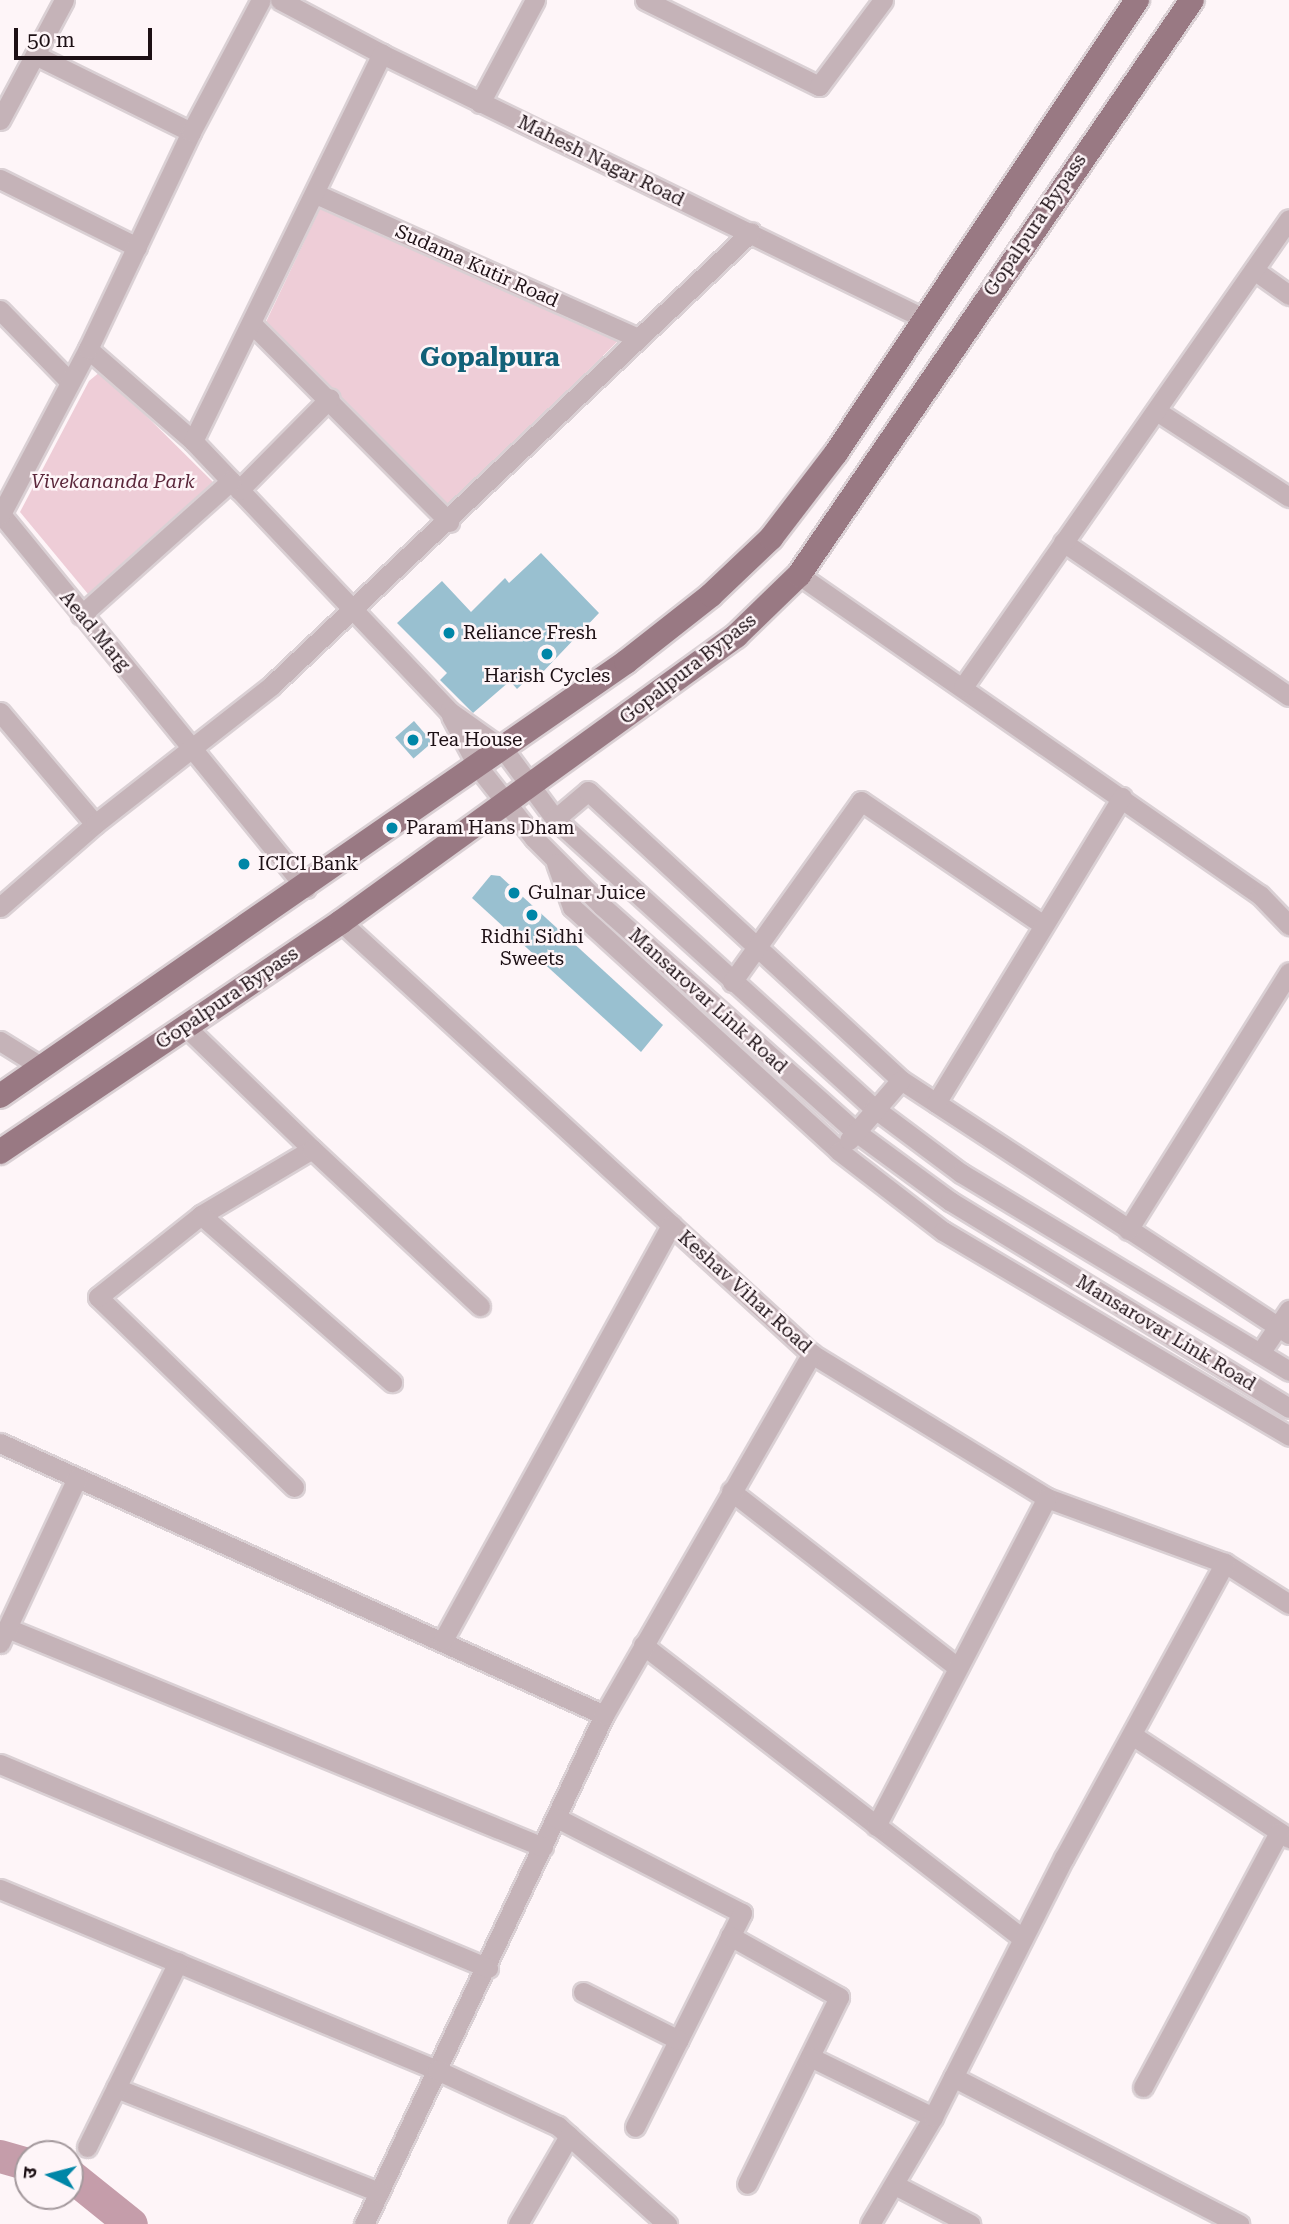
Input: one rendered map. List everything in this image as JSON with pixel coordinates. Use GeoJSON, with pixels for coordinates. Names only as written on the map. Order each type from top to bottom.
{"type":"FeatureCollection","features":[{"type":"Feature","properties":{"kind":"main road","name":"Gopalpura Bypass"},"geometry":{"type":"LineString","coordinates":[[0,1096],[306,888],[626,663],[711,595],[771,538],[836,453],[923,318],[1137,0]]}},
{"type":"Feature","properties":{"kind":"main road","name":"Gopalpura Bypass"},"geometry":{"type":"LineString","coordinates":[[0,1152],[341,922],[736,636],[799,575],[1192,0]]}},
{"type":"Feature","properties":{"kind":"street"},"geometry":{"type":"LineString","coordinates":[[0,120],[64,0]]}},
{"type":"Feature","properties":{"kind":"street"},"geometry":{"type":"LineString","coordinates":[[0,514],[88,349],[191,132],[261,0]]}},
{"type":"Feature","properties":{"kind":"street","name":"Mahesh Nagar Road"},"geometry":{"type":"LineString","coordinates":[[280,0],[480,103],[751,232],[923,318]]}},
{"type":"Feature","properties":{"kind":"street"},"geometry":{"type":"LineString","coordinates":[[480,103],[535,0]]}},
{"type":"Feature","properties":{"kind":"street"},"geometry":{"type":"LineString","coordinates":[[645,0],[819,86],[883,0]]}},
{"type":"Feature","properties":{"kind":"street"},"geometry":{"type":"LineString","coordinates":[[193,441],[253,325],[382,54]]}},
{"type":"Feature","properties":{"kind":"street"},"geometry":{"type":"LineString","coordinates":[[35,55],[191,132]]}},
{"type":"Feature","properties":{"kind":"street"},"geometry":{"type":"LineString","coordinates":[[0,179],[136,247]]}},
{"type":"Feature","properties":{"kind":"street","name":"Sudama Kutir Road"},"geometry":{"type":"LineString","coordinates":[[316,194],[638,338]]}},
{"type":"Feature","properties":{"kind":"street"},"geometry":{"type":"LineString","coordinates":[[963,687],[1063,542],[1158,412],[1289,219]]}},
{"type":"Feature","properties":{"kind":"street"},"geometry":{"type":"LineString","coordinates":[[2,901],[272,685],[449,522],[751,232]]}},
{"type":"Feature","properties":{"kind":"street"},"geometry":{"type":"LineString","coordinates":[[1254,270],[1289,295]]}},
{"type":"Feature","properties":{"kind":"street"},"geometry":{"type":"LineString","coordinates":[[0,310],[70,382]]}},
{"type":"Feature","properties":{"kind":"street"},"geometry":{"type":"LineString","coordinates":[[253,325],[330,398],[449,522]]}},
{"type":"Feature","properties":{"kind":"street"},"geometry":{"type":"LineString","coordinates":[[88,349],[193,441],[449,711]]}},
{"type":"Feature","properties":{"kind":"street"},"geometry":{"type":"LineString","coordinates":[[81,615],[235,485],[330,398]]}},
{"type":"Feature","properties":{"kind":"street"},"geometry":{"type":"LineString","coordinates":[[1158,412],[1289,497]]}},
{"type":"Feature","properties":{"kind":"street","name":"Aead Marg"},"geometry":{"type":"LineString","coordinates":[[0,514],[306,888]]}},
{"type":"Feature","properties":{"kind":"street"},"geometry":{"type":"LineString","coordinates":[[1063,542],[1289,696]]}},
{"type":"Feature","properties":{"kind":"street"},"geometry":{"type":"LineString","coordinates":[[799,575],[1260,895],[1289,925]]}},
{"type":"Feature","properties":{"kind":"street","name":"Mansarovar Link Road"},"geometry":{"type":"LineString","coordinates":[[449,711],[504,750],[555,819],[874,1108],[961,1173],[1289,1371]]}},
{"type":"Feature","properties":{"kind":"street","name":"Mansarovar Link Road"},"geometry":{"type":"LineString","coordinates":[[449,711],[478,767],[555,859],[856,1132],[950,1201],[1284,1405]]}},
{"type":"Feature","properties":{"kind":"street"},"geometry":{"type":"LineString","coordinates":[[0,712],[95,824]]}},
{"type":"Feature","properties":{"kind":"street"},"geometry":{"type":"LineString","coordinates":[[555,819],[588,791],[901,1080],[1283,1330]]}},
{"type":"Feature","properties":{"kind":"street"},"geometry":{"type":"LineString","coordinates":[[936,1103],[1042,924],[1122,797]]}},
{"type":"Feature","properties":{"kind":"street"},"geometry":{"type":"LineString","coordinates":[[732,982],[861,801],[1042,924]]}},
{"type":"Feature","properties":{"kind":"street"},"geometry":{"type":"LineString","coordinates":[[555,859],[572,907],[839,1151],[943,1231],[1289,1436]]}},
{"type":"Feature","properties":{"kind":"street","name":"Keshav Vihar Road"},"geometry":{"type":"LineString","coordinates":[[341,922],[812,1354],[1047,1498],[1225,1563],[1289,1604]]}},
{"type":"Feature","properties":{"kind":"street"},"geometry":{"type":"LineString","coordinates":[[1128,1230],[1289,972]]}},
{"type":"Feature","properties":{"kind":"street"},"geometry":{"type":"LineString","coordinates":[[186,1027],[480,1306]]}},
{"type":"Feature","properties":{"kind":"street"},"geometry":{"type":"LineString","coordinates":[[0,1041],[42,1067]]}},
{"type":"Feature","properties":{"kind":"street"},"geometry":{"type":"LineString","coordinates":[[839,1151],[901,1080]]}},
{"type":"Feature","properties":{"kind":"street"},"geometry":{"type":"LineString","coordinates":[[294,1487],[99,1297],[201,1215],[312,1149]]}},
{"type":"Feature","properties":{"kind":"street"},"geometry":{"type":"LineString","coordinates":[[201,1215],[392,1382]]}},
{"type":"Feature","properties":{"kind":"street"},"geometry":{"type":"LineString","coordinates":[[443,1640],[671,1225]]}},
{"type":"Feature","properties":{"kind":"street"},"geometry":{"type":"LineString","coordinates":[[1259,1353],[1283,1330],[1289,1310]]}},
{"type":"Feature","properties":{"kind":"street"},"geometry":{"type":"LineString","coordinates":[[364,2224],[488,1968],[604,1715],[812,1354]]}},
{"type":"Feature","properties":{"kind":"street"},"geometry":{"type":"LineString","coordinates":[[1265,1421],[1284,1405]]}},
{"type":"Feature","properties":{"kind":"street"},"geometry":{"type":"LineString","coordinates":[[0,1443],[443,1640],[604,1715]]}},
{"type":"Feature","properties":{"kind":"street"},"geometry":{"type":"LineString","coordinates":[[77,1478],[4,1636],[543,1847]]}},
{"type":"Feature","properties":{"kind":"street"},"geometry":{"type":"LineString","coordinates":[[731,1491],[957,1667]]}},
{"type":"Feature","properties":{"kind":"street"},"geometry":{"type":"LineString","coordinates":[[876,1826],[1047,1498]]}},
{"type":"Feature","properties":{"kind":"street"},"geometry":{"type":"LineString","coordinates":[[870,2224],[933,2118],[1023,1939],[1225,1563]]}},
{"type":"Feature","properties":{"kind":"street"},"geometry":{"type":"LineString","coordinates":[[643,1646],[1023,1939]]}},
{"type":"Feature","properties":{"kind":"street"},"geometry":{"type":"LineString","coordinates":[[1132,1735],[1284,1835],[1143,2087]]}},
{"type":"Feature","properties":{"kind":"street"},"geometry":{"type":"LineString","coordinates":[[0,1764],[488,1968]]}},
{"type":"Feature","properties":{"kind":"street"},"geometry":{"type":"LineString","coordinates":[[557,1818],[742,1913],[635,2127]]}},
{"type":"Feature","properties":{"kind":"street"},"geometry":{"type":"LineString","coordinates":[[0,1889],[437,2070],[558,2126],[667,2224]]}},
{"type":"Feature","properties":{"kind":"street"},"geometry":{"type":"LineString","coordinates":[[730,1936],[839,1997],[747,2184]]}},
{"type":"Feature","properties":{"kind":"street"},"geometry":{"type":"LineString","coordinates":[[87,2147],[178,1962]]}},
{"type":"Feature","properties":{"kind":"street"},"geometry":{"type":"LineString","coordinates":[[583,1992],[679,2040]]}},
{"type":"Feature","properties":{"kind":"street"},"geometry":{"type":"LineString","coordinates":[[810,2057],[933,2118]]}},
{"type":"Feature","properties":{"kind":"street"},"geometry":{"type":"LineString","coordinates":[[953,2077],[1239,2224]]}},
{"type":"Feature","properties":{"kind":"street"},"geometry":{"type":"LineString","coordinates":[[116,2088],[379,2192]]}},
{"type":"Feature","properties":{"kind":"street"},"geometry":{"type":"LineString","coordinates":[[518,2224],[569,2136]]}},
{"type":"Feature","properties":{"kind":"street"},"geometry":{"type":"LineString","coordinates":[[895,2185],[970,2224]]}},
{"type":"Feature","properties":{"kind":"green space"},"geometry":{"type":"Polygon","coordinates":[[[323,202],[619,340],[448,509],[265,324],[323,202]]]}},
{"type":"Feature","properties":{"kind":"green space","name":"Vivekananda Park"},"geometry":{"type":"Polygon","coordinates":[[[101,371],[215,484],[88,594],[20,512],[89,381],[101,371]]]}},
{"type":"Feature","properties":{"kind":"building"},"geometry":{"type":"Polygon","coordinates":[[[541,553],[599,613],[539,676],[535,672],[517,689],[510,681],[473,713],[440,680],[447,673],[397,623],[442,581],[471,612],[505,578],[509,583],[541,553]]]}},
{"type":"Feature","properties":{"kind":"building","name":"Tea House"},"geometry":{"type":"Polygon","coordinates":[[[414,721],[432,742],[414,759],[395,737],[414,721]]]}},
{"type":"Feature","properties":{"kind":"building"},"geometry":{"type":"Polygon","coordinates":[[[491,875],[500,876],[663,1025],[641,1052],[472,898],[491,875]]]}},
{"type":"Feature","properties":{"kind":"waterway"},"geometry":{"type":"LineString","coordinates":[[0,2156],[14,2160]]}},
{"type":"Feature","properties":{"kind":"waterway"},"geometry":{"type":"LineString","coordinates":[[84,2186],[131,2224]]}},
{"type":"Feature","properties":{"kind":"place","name":"Reliance Fresh"},"geometry":{"type":"Point","coordinates":[449,633]}},
{"type":"Feature","properties":{"kind":"place","name":"Harish Cycles"},"geometry":{"type":"Point","coordinates":[547,654]}},
{"type":"Feature","properties":{"kind":"place","name":"Tea House"},"geometry":{"type":"Point","coordinates":[413,740]}},
{"type":"Feature","properties":{"kind":"place","name":"Param Hans Dham"},"geometry":{"type":"Point","coordinates":[392,828]}},
{"type":"Feature","properties":{"kind":"place","name":"ICICI Bank"},"geometry":{"type":"Point","coordinates":[244,864]}},
{"type":"Feature","properties":{"kind":"place","name":"Gulnar Juice"},"geometry":{"type":"Point","coordinates":[514,893]}},
{"type":"Feature","properties":{"kind":"place","name":"Ridhi Sidhi Sweets"},"geometry":{"type":"Point","coordinates":[532,915]}},
{"type":"Feature","properties":{"kind":"district","name":"Gopalpura"},"geometry":{"type":"Point","coordinates":[490,358]}}]}
